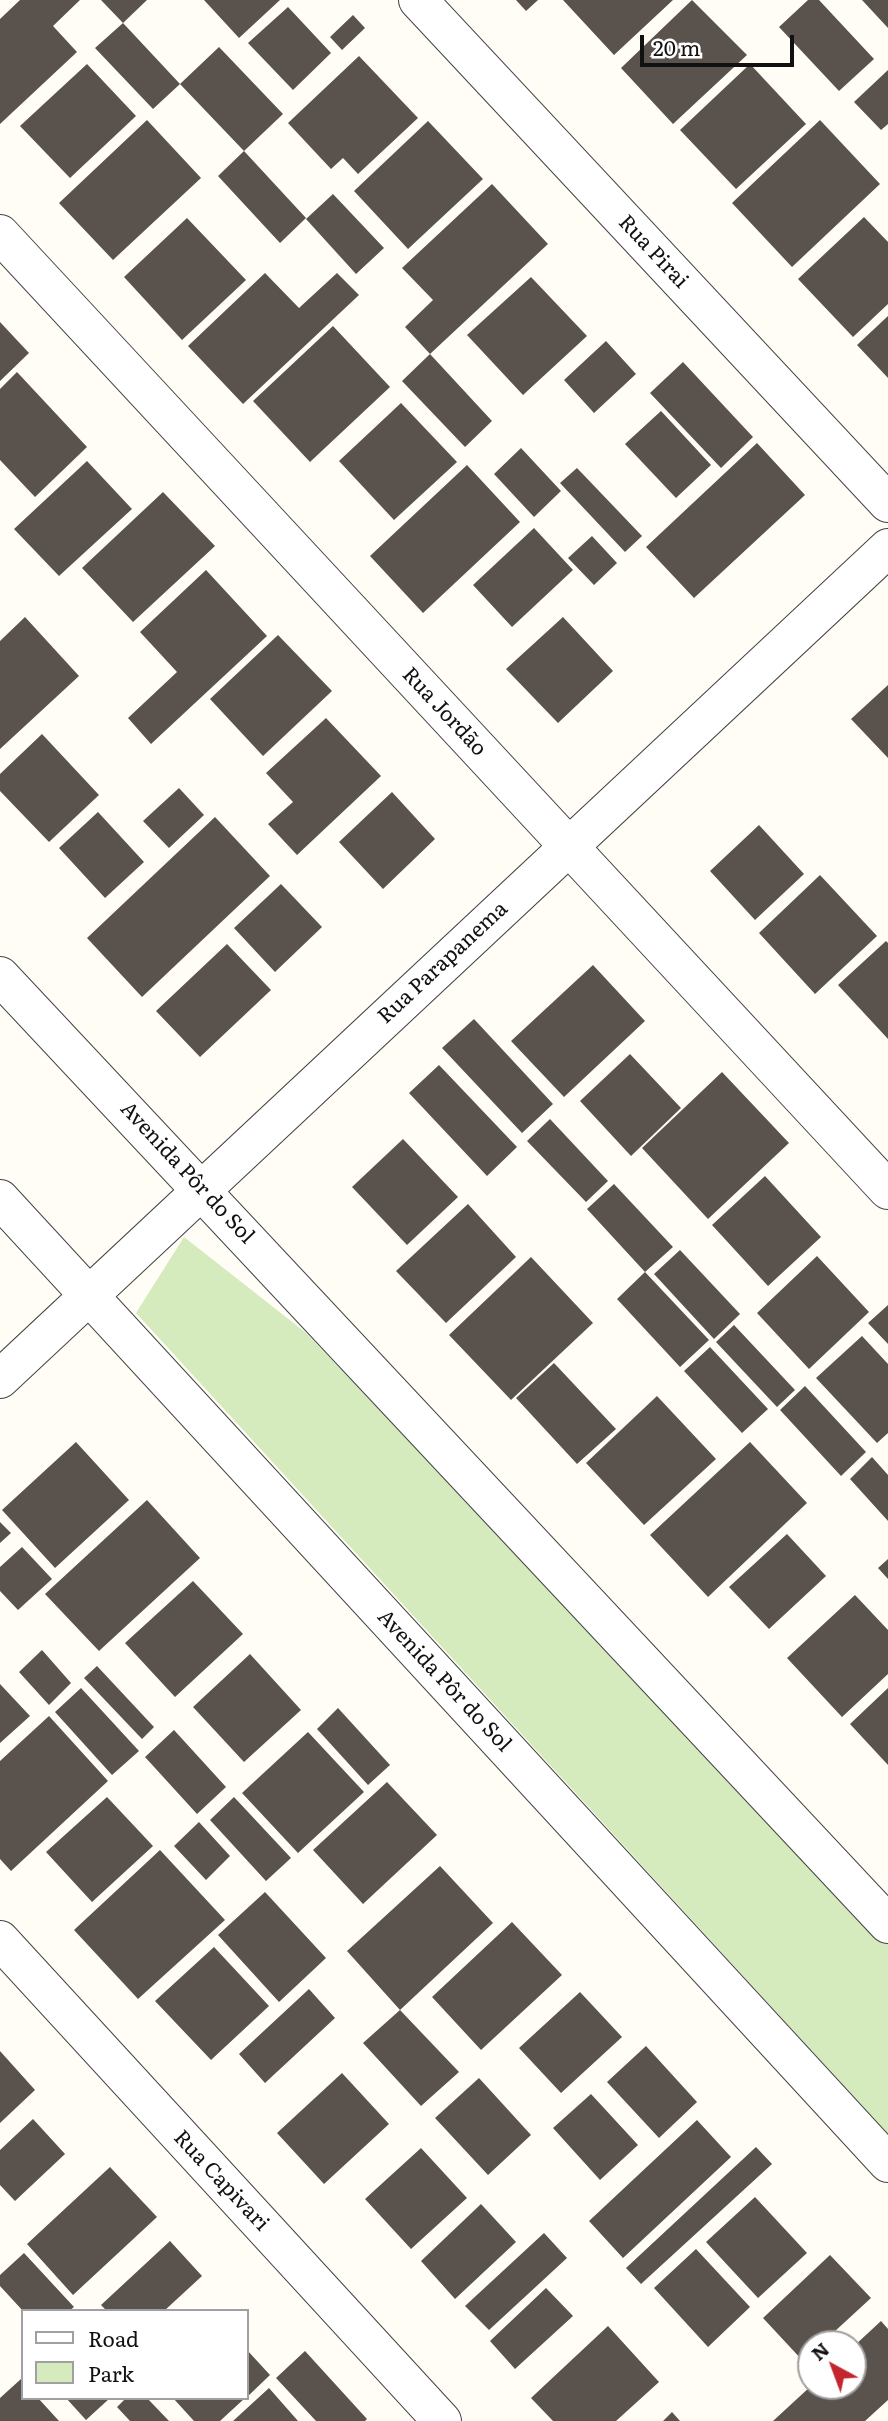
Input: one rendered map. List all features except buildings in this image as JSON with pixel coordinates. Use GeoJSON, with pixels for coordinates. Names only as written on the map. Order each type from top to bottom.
{"type":"FeatureCollection","features":[{"type":"Feature","properties":{"kind":"street","name":"Rua Pirai"},"geometry":{"type":"LineString","coordinates":[[418,0],[888,503]]}},
{"type":"Feature","properties":{"kind":"street","name":"Rua Jordão"},"geometry":{"type":"LineString","coordinates":[[0,234],[888,1190]]}},
{"type":"Feature","properties":{"kind":"street","name":"Rua Parapanema"},"geometry":{"type":"LineString","coordinates":[[0,1379],[888,548]]}},
{"type":"Feature","properties":{"kind":"street","name":"Avenida Pôr do Sol"},"geometry":{"type":"LineString","coordinates":[[0,976],[202,1188],[888,1924]]}},
{"type":"Feature","properties":{"kind":"street","name":"Avenida Pôr do Sol"},"geometry":{"type":"LineString","coordinates":[[0,1199],[888,2163]]}},
{"type":"Feature","properties":{"kind":"street","name":"Rua Capivari"},"geometry":{"type":"LineString","coordinates":[[0,1940],[442,2421]]}},
{"type":"Feature","properties":{"kind":"green space"},"geometry":{"type":"Polygon","coordinates":[[[184,1237],[305,1332],[888,1940],[888,2134],[136,1313],[184,1237]]]}}]}
